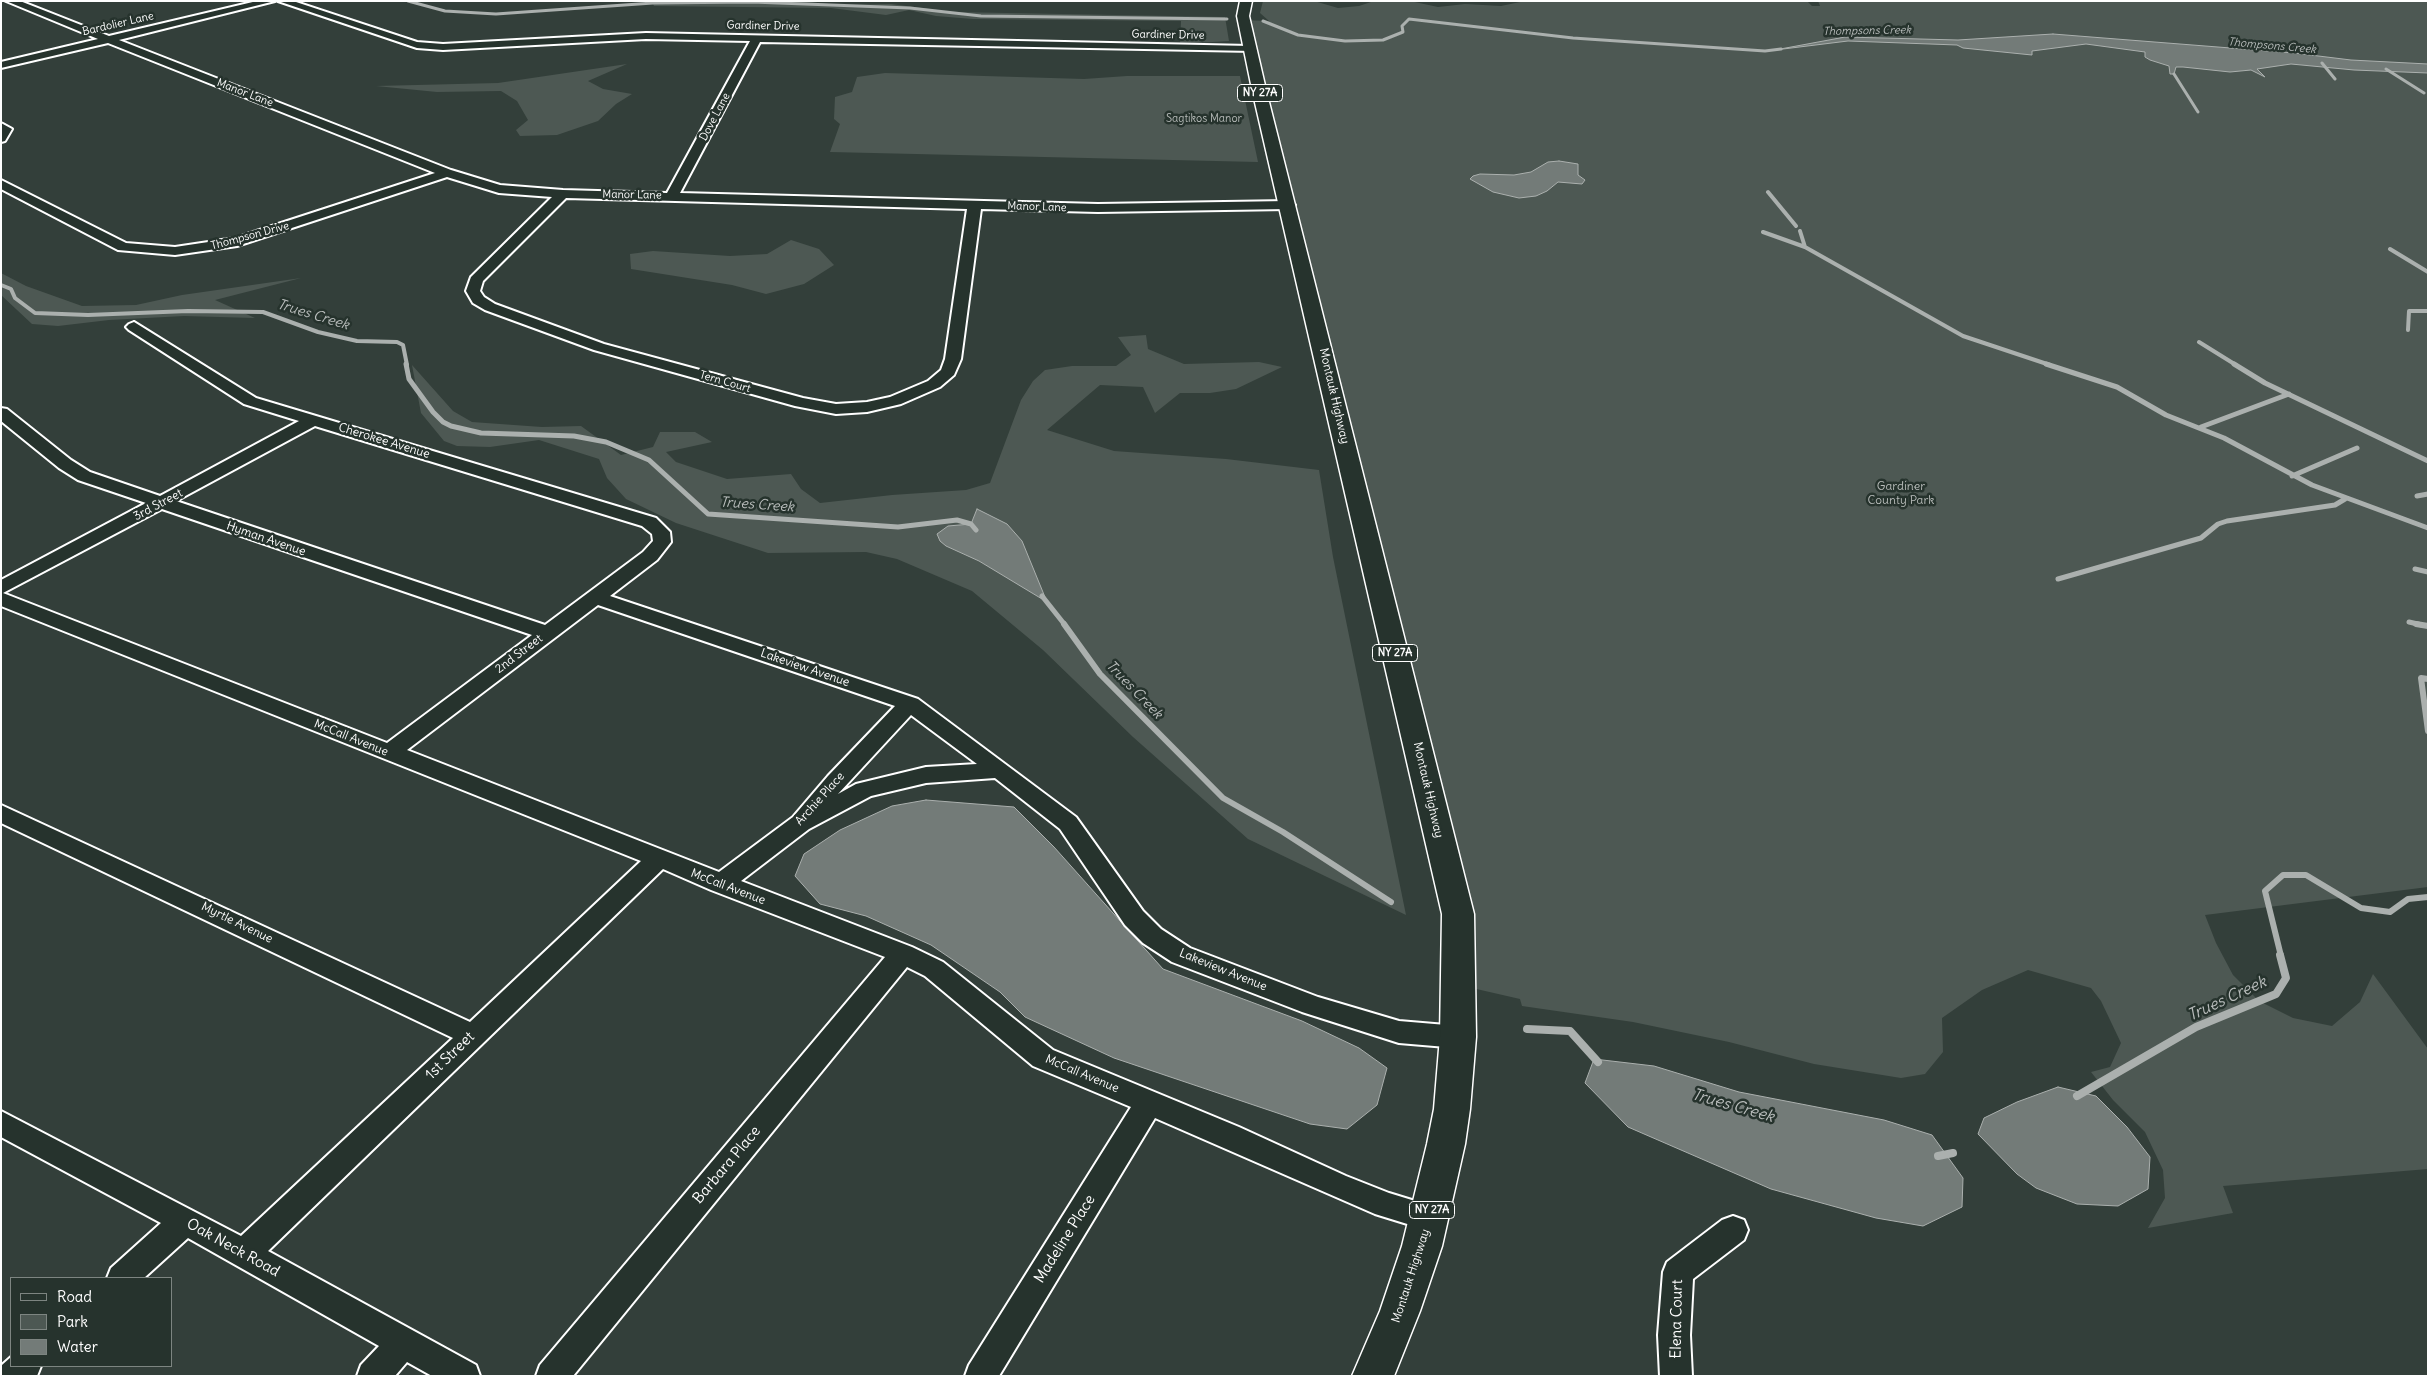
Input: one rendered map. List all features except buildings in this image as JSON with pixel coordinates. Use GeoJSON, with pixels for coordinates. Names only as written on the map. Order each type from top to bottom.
{"type":"FeatureCollection","features":[{"type":"Feature","properties":{"kind":"main road","name":"NY 27A"},"geometry":{"type":"LineString","coordinates":[[1246,1],[1243,16],[1288,205]]}},
{"type":"Feature","properties":{"kind":"main road","name":"Montauk Highway"},"geometry":{"type":"LineString","coordinates":[[1288,205],[1458,914],[1458,1037],[1452,1109],[1430,1218],[1400,1311],[1373,1376]]}},
{"type":"Feature","properties":{"kind":"street","name":"Manor Lane"},"geometry":{"type":"LineString","coordinates":[[11,1],[447,173],[499,189],[563,194],[1098,208],[1288,205]]}},
{"type":"Feature","properties":{"kind":"street","name":"Bardolier Lane"},"geometry":{"type":"LineString","coordinates":[[1,65],[270,1]]}},
{"type":"Feature","properties":{"kind":"street","name":"Gardiner Drive"},"geometry":{"type":"LineString","coordinates":[[283,1],[417,45],[464,46],[646,36],[1250,49]]}},
{"type":"Feature","properties":{"kind":"street","name":"Dove Lane"},"geometry":{"type":"LineString","coordinates":[[672,196],[756,38]]}},
{"type":"Feature","properties":{"kind":"street"},"geometry":{"type":"LineString","coordinates":[[1,126],[6,129],[1,138]]}},
{"type":"Feature","properties":{"kind":"street","name":"Thompson Drive"},"geometry":{"type":"LineString","coordinates":[[1,184],[123,247],[175,251],[238,242],[447,173]]}},
{"type":"Feature","properties":{"kind":"street","name":"Tern Court"},"geometry":{"type":"LineString","coordinates":[[563,194],[476,280],[473,291],[478,300],[490,307],[599,347],[801,403],[836,408],[867,407],[895,401],[934,384],[948,372],[953,358],[974,219],[974,205]]}},
{"type":"Feature","properties":{"kind":"street","name":"Cherokee Avenue"},"geometry":{"type":"LineString","coordinates":[[134,327],[234,393],[250,401],[649,522],[661,532],[662,537],[662,542],[650,556]]}},
{"type":"Feature","properties":{"kind":"street","name":"Hyman Avenue"},"geometry":{"type":"LineString","coordinates":[[1,413],[77,472],[162,503],[547,633]]}},
{"type":"Feature","properties":{"kind":"street","name":"3rd Street"},"geometry":{"type":"LineString","coordinates":[[1,588],[314,420]]}},
{"type":"Feature","properties":{"kind":"street","name":"2nd Street"},"geometry":{"type":"LineString","coordinates":[[388,753],[650,556]]}},
{"type":"Feature","properties":{"kind":"street","name":"Lakeview Avenue"},"geometry":{"type":"LineString","coordinates":[[594,597],[910,704],[1068,823],[1134,918],[1152,936],[1181,955],[1311,1005],[1399,1032],[1458,1037]]}},
{"type":"Feature","properties":{"kind":"street","name":"McCall Avenue"},"geometry":{"type":"LineString","coordinates":[[1,599],[658,860],[903,954],[934,969],[1043,1058],[1150,1102],[1386,1205],[1430,1218]]}},
{"type":"Feature","properties":{"kind":"street","name":"Archie Place"},"geometry":{"type":"LineString","coordinates":[[720,884],[801,823],[836,781],[910,704]]}},
{"type":"Feature","properties":{"kind":"street"},"geometry":{"type":"LineString","coordinates":[[801,823],[864,790],[926,775],[1000,770]]}},
{"type":"Feature","properties":{"kind":"street","name":"Myrtle Avenue"},"geometry":{"type":"LineString","coordinates":[[1,812],[472,1035]]}},
{"type":"Feature","properties":{"kind":"street","name":"1st Street"},"geometry":{"type":"LineString","coordinates":[[244,1254],[658,860]]}},
{"type":"Feature","properties":{"kind":"street","name":"Barbara Place"},"geometry":{"type":"LineString","coordinates":[[552,1376],[903,954]]}},
{"type":"Feature","properties":{"kind":"street","name":"Madeline Place"},"geometry":{"type":"LineString","coordinates":[[981,1376],[1150,1102]]}},
{"type":"Feature","properties":{"kind":"street","name":"Oak Neck Road"},"geometry":{"type":"LineString","coordinates":[[1,1123],[185,1221],[464,1376]]}},
{"type":"Feature","properties":{"kind":"street"},"geometry":{"type":"LineString","coordinates":[[123,1277],[185,1221]]}},
{"type":"Feature","properties":{"kind":"street","name":"Elena Court"},"geometry":{"type":"LineString","coordinates":[[1676,1376],[1674,1335],[1678,1272],[1733,1230]]}},
{"type":"Feature","properties":{"kind":"street"},"geometry":{"type":"LineString","coordinates":[[373,1376],[403,1343]]}},
{"type":"Feature","properties":{"kind":"street"},"geometry":{"type":"LineString","coordinates":[[14,1376],[24,1367]]}},
{"type":"Feature","properties":{"kind":"green space"},"geometry":{"type":"Polygon","coordinates":[[[796,1],[840,5],[891,4],[953,12],[1225,17],[1229,41],[1180,44],[1181,21],[973,19],[936,16],[909,10],[886,15],[831,8],[654,6],[652,2],[796,1]]]}},
{"type":"Feature","properties":{"kind":"green space","name":"Gardiner County Park"},"geometry":{"type":"Polygon","coordinates":[[[1263,1],[1314,1],[1338,8],[1359,6],[1374,1],[1410,1],[1438,7],[1465,4],[1501,6],[1525,1],[1807,1],[1812,6],[1820,6],[1818,1],[2428,1],[2428,887],[2205,915],[2216,943],[2233,975],[2259,1001],[2293,1018],[2332,1026],[2360,1002],[2373,974],[2428,1049],[2428,1169],[2223,1186],[2233,1213],[2148,1228],[2165,1198],[2163,1170],[2145,1132],[2113,1100],[2091,1072],[2110,1067],[2121,1043],[2101,1001],[2091,988],[2028,970],[1982,990],[1942,1018],[1943,1052],[1925,1074],[1901,1078],[1814,1064],[1729,1042],[1633,1022],[1522,1006],[1520,999],[1459,985],[1242,20],[1269,21],[1260,13],[1263,1]]]}},
{"type":"Feature","properties":{"kind":"green space"},"geometry":{"type":"Polygon","coordinates":[[[627,64],[588,81],[603,89],[632,94],[616,104],[598,121],[557,135],[520,136],[516,130],[528,120],[517,101],[501,91],[437,92],[376,86],[498,83],[627,64]]]}},
{"type":"Feature","properties":{"kind":"green space","name":"Sagtikos Manor"},"geometry":{"type":"Polygon","coordinates":[[[885,73],[1084,79],[1127,76],[1240,76],[1258,162],[830,152],[840,124],[834,119],[835,97],[852,92],[857,77],[885,73]]]}},
{"type":"Feature","properties":{"kind":"green space"},"geometry":{"type":"Polygon","coordinates":[[[791,240],[819,249],[834,265],[804,284],[766,294],[732,285],[631,269],[630,254],[653,251],[730,256],[767,254],[791,240]]]}},
{"type":"Feature","properties":{"kind":"green space"},"geometry":{"type":"Polygon","coordinates":[[[1,273],[26,286],[82,306],[136,305],[182,295],[301,278],[215,300],[255,318],[184,316],[109,320],[58,326],[32,324],[1,295],[1,273]]]}},
{"type":"Feature","properties":{"kind":"green space"},"geometry":{"type":"Polygon","coordinates":[[[1146,335],[1148,349],[1184,364],[1259,362],[1282,367],[1236,389],[1210,393],[1180,393],[1155,413],[1143,387],[1100,385],[1047,430],[1114,451],[1226,459],[1319,470],[1333,557],[1406,915],[1248,839],[1133,737],[1043,650],[972,591],[897,559],[866,552],[768,553],[676,523],[626,499],[607,478],[599,459],[539,440],[490,447],[457,446],[444,441],[421,413],[412,365],[453,411],[472,422],[542,427],[581,426],[621,455],[653,447],[660,432],[695,432],[712,442],[666,452],[676,462],[727,479],[791,474],[801,489],[820,503],[892,495],[966,490],[990,483],[1021,400],[1033,381],[1045,370],[1072,366],[1116,366],[1131,355],[1118,337],[1146,335]],[[977,509],[971,524],[948,526],[946,546],[979,561],[1046,601],[977,509]]]}},
{"type":"Feature","properties":{"kind":"water","name":"Thompsons Creek"},"geometry":{"type":"Polygon","coordinates":[[[2053,34],[2294,53],[2351,60],[2428,64],[2428,73],[2354,70],[2291,64],[2257,69],[2265,77],[2251,70],[2230,72],[2183,67],[2176,67],[2174,74],[2170,74],[2169,66],[2150,60],[2145,57],[2145,52],[2086,44],[2032,51],[2032,55],[1963,48],[1957,45],[1848,41],[1775,50],[1845,37],[1958,40],[2053,34]]]}},
{"type":"Feature","properties":{"kind":"water"},"geometry":{"type":"Polygon","coordinates":[[[1559,161],[1578,164],[1578,175],[1585,180],[1582,184],[1558,182],[1547,191],[1536,196],[1519,198],[1493,192],[1470,179],[1480,174],[1514,175],[1531,172],[1548,162],[1559,161]]]}},
{"type":"Feature","properties":{"kind":"water"},"geometry":{"type":"Polygon","coordinates":[[[977,509],[1007,524],[1022,541],[1047,602],[979,561],[946,546],[940,541],[937,534],[948,526],[971,524],[977,509]]]}},
{"type":"Feature","properties":{"kind":"water"},"geometry":{"type":"Polygon","coordinates":[[[926,800],[1014,807],[1054,847],[1163,969],[1302,1021],[1359,1048],[1387,1068],[1377,1105],[1347,1129],[1310,1124],[1114,1058],[1025,1017],[1000,992],[931,945],[866,916],[820,904],[795,876],[804,854],[840,830],[892,806],[926,800]]]}},
{"type":"Feature","properties":{"kind":"water"},"geometry":{"type":"Polygon","coordinates":[[[1594,1059],[1654,1066],[1739,1092],[1884,1120],[1932,1135],[1963,1178],[1962,1207],[1923,1226],[1876,1218],[1771,1189],[1628,1127],[1585,1083],[1594,1059]]]}},
{"type":"Feature","properties":{"kind":"water"},"geometry":{"type":"Polygon","coordinates":[[[2058,1087],[2096,1096],[2127,1127],[2150,1157],[2148,1189],[2118,1206],[2077,1204],[2036,1188],[2017,1174],[1978,1134],[1984,1118],[2017,1102],[2058,1087]]]}},
{"type":"Feature","properties":{"kind":"waterway","name":"Thompsons Creek"},"geometry":{"type":"LineString","coordinates":[[408,1],[445,11],[496,14],[653,3],[752,2],[910,8],[981,16],[1227,19]]}},
{"type":"Feature","properties":{"kind":"waterway","name":"Thompsons Creek"},"geometry":{"type":"LineString","coordinates":[[1263,21],[1298,35],[1345,41],[1383,40],[1403,32],[1402,26],[1409,19],[1573,38],[1765,51],[1781,49]]}},
{"type":"Feature","properties":{"kind":"waterway"},"geometry":{"type":"LineString","coordinates":[[2322,63],[2335,79]]}},
{"type":"Feature","properties":{"kind":"waterway"},"geometry":{"type":"LineString","coordinates":[[2386,69],[2424,93]]}},
{"type":"Feature","properties":{"kind":"waterway"},"geometry":{"type":"LineString","coordinates":[[2174,74],[2198,112]]}},
{"type":"Feature","properties":{"kind":"waterway"},"geometry":{"type":"LineString","coordinates":[[1768,192],[1796,226]]}},
{"type":"Feature","properties":{"kind":"waterway"},"geometry":{"type":"LineString","coordinates":[[1800,231],[1805,247]]}},
{"type":"Feature","properties":{"kind":"waterway"},"geometry":{"type":"LineString","coordinates":[[1763,232],[1805,247]]}},
{"type":"Feature","properties":{"kind":"waterway"},"geometry":{"type":"LineString","coordinates":[[1805,247],[1963,336],[2050,365]]}},
{"type":"Feature","properties":{"kind":"waterway"},"geometry":{"type":"LineString","coordinates":[[2390,249],[2428,272]]}},
{"type":"Feature","properties":{"kind":"waterway","name":"Trues Creek"},"geometry":{"type":"LineString","coordinates":[[1,285],[11,289],[15,298],[35,313],[88,315],[188,311],[263,312],[318,332],[357,341],[397,342],[403,345],[407,365]]}},
{"type":"Feature","properties":{"kind":"waterway"},"geometry":{"type":"LineString","coordinates":[[2408,330],[2409,311],[2428,311]]}},
{"type":"Feature","properties":{"kind":"waterway"},"geometry":{"type":"LineString","coordinates":[[2199,342],[2236,365]]}},
{"type":"Feature","properties":{"kind":"waterway","name":"Trues Creek"},"geometry":{"type":"LineString","coordinates":[[406,364],[409,379],[433,412],[443,422],[451,426],[481,433],[574,436],[606,442],[649,460],[708,514],[898,527],[957,520],[971,524],[976,530]]}},
{"type":"Feature","properties":{"kind":"waterway"},"geometry":{"type":"LineString","coordinates":[[2046,364],[2117,387],[2166,415],[2224,438],[2294,475]]}},
{"type":"Feature","properties":{"kind":"waterway"},"geometry":{"type":"LineString","coordinates":[[2234,364],[2265,383],[2288,394]]}},
{"type":"Feature","properties":{"kind":"waterway"},"geometry":{"type":"LineString","coordinates":[[2201,427],[2288,394]]}},
{"type":"Feature","properties":{"kind":"waterway"},"geometry":{"type":"LineString","coordinates":[[2288,394],[2428,461]]}},
{"type":"Feature","properties":{"kind":"waterway"},"geometry":{"type":"LineString","coordinates":[[2294,475],[2357,448]]}},
{"type":"Feature","properties":{"kind":"waterway"},"geometry":{"type":"LineString","coordinates":[[2294,475],[2312,485],[2428,528]]}},
{"type":"Feature","properties":{"kind":"waterway"},"geometry":{"type":"LineString","coordinates":[[2417,496],[2428,494]]}},
{"type":"Feature","properties":{"kind":"waterway"},"geometry":{"type":"LineString","coordinates":[[2058,579],[2201,538],[2218,524],[2227,521],[2335,505],[2345,499]]}},
{"type":"Feature","properties":{"kind":"waterway"},"geometry":{"type":"LineString","coordinates":[[2415,569],[2428,572]]}},
{"type":"Feature","properties":{"kind":"waterway","name":"Trues Creek"},"geometry":{"type":"LineString","coordinates":[[1042,596],[1065,625]]}},
{"type":"Feature","properties":{"kind":"waterway"},"geometry":{"type":"LineString","coordinates":[[2409,622],[2422,625]]}},
{"type":"Feature","properties":{"kind":"waterway","name":"Trues Creek"},"geometry":{"type":"LineString","coordinates":[[1064,624],[1100,674],[1223,798],[1283,832],[1391,902]]}},
{"type":"Feature","properties":{"kind":"waterway"},"geometry":{"type":"LineString","coordinates":[[2416,624],[2422,625]]}},
{"type":"Feature","properties":{"kind":"waterway"},"geometry":{"type":"LineString","coordinates":[[2422,625],[2428,626]]}},
{"type":"Feature","properties":{"kind":"waterway"},"geometry":{"type":"LineString","coordinates":[[2428,679],[2421,678],[2428,731]]}},
{"type":"Feature","properties":{"kind":"waterway","name":"Trues Creek"},"geometry":{"type":"LineString","coordinates":[[2281,956],[2265,891],[2283,875],[2306,875],[2361,908],[2390,912],[2408,899],[2428,897]]}},
{"type":"Feature","properties":{"kind":"waterway","name":"Trues Creek"},"geometry":{"type":"LineString","coordinates":[[2077,1096],[2196,1027],[2276,994],[2286,978],[2280,955]]}},
{"type":"Feature","properties":{"kind":"waterway","name":"Trues Creek"},"geometry":{"type":"LineString","coordinates":[[1527,1029],[1570,1031],[1598,1062]]}},
{"type":"Feature","properties":{"kind":"waterway","name":"Trues Creek"},"geometry":{"type":"LineString","coordinates":[[1938,1156],[1953,1153]]}}]}
